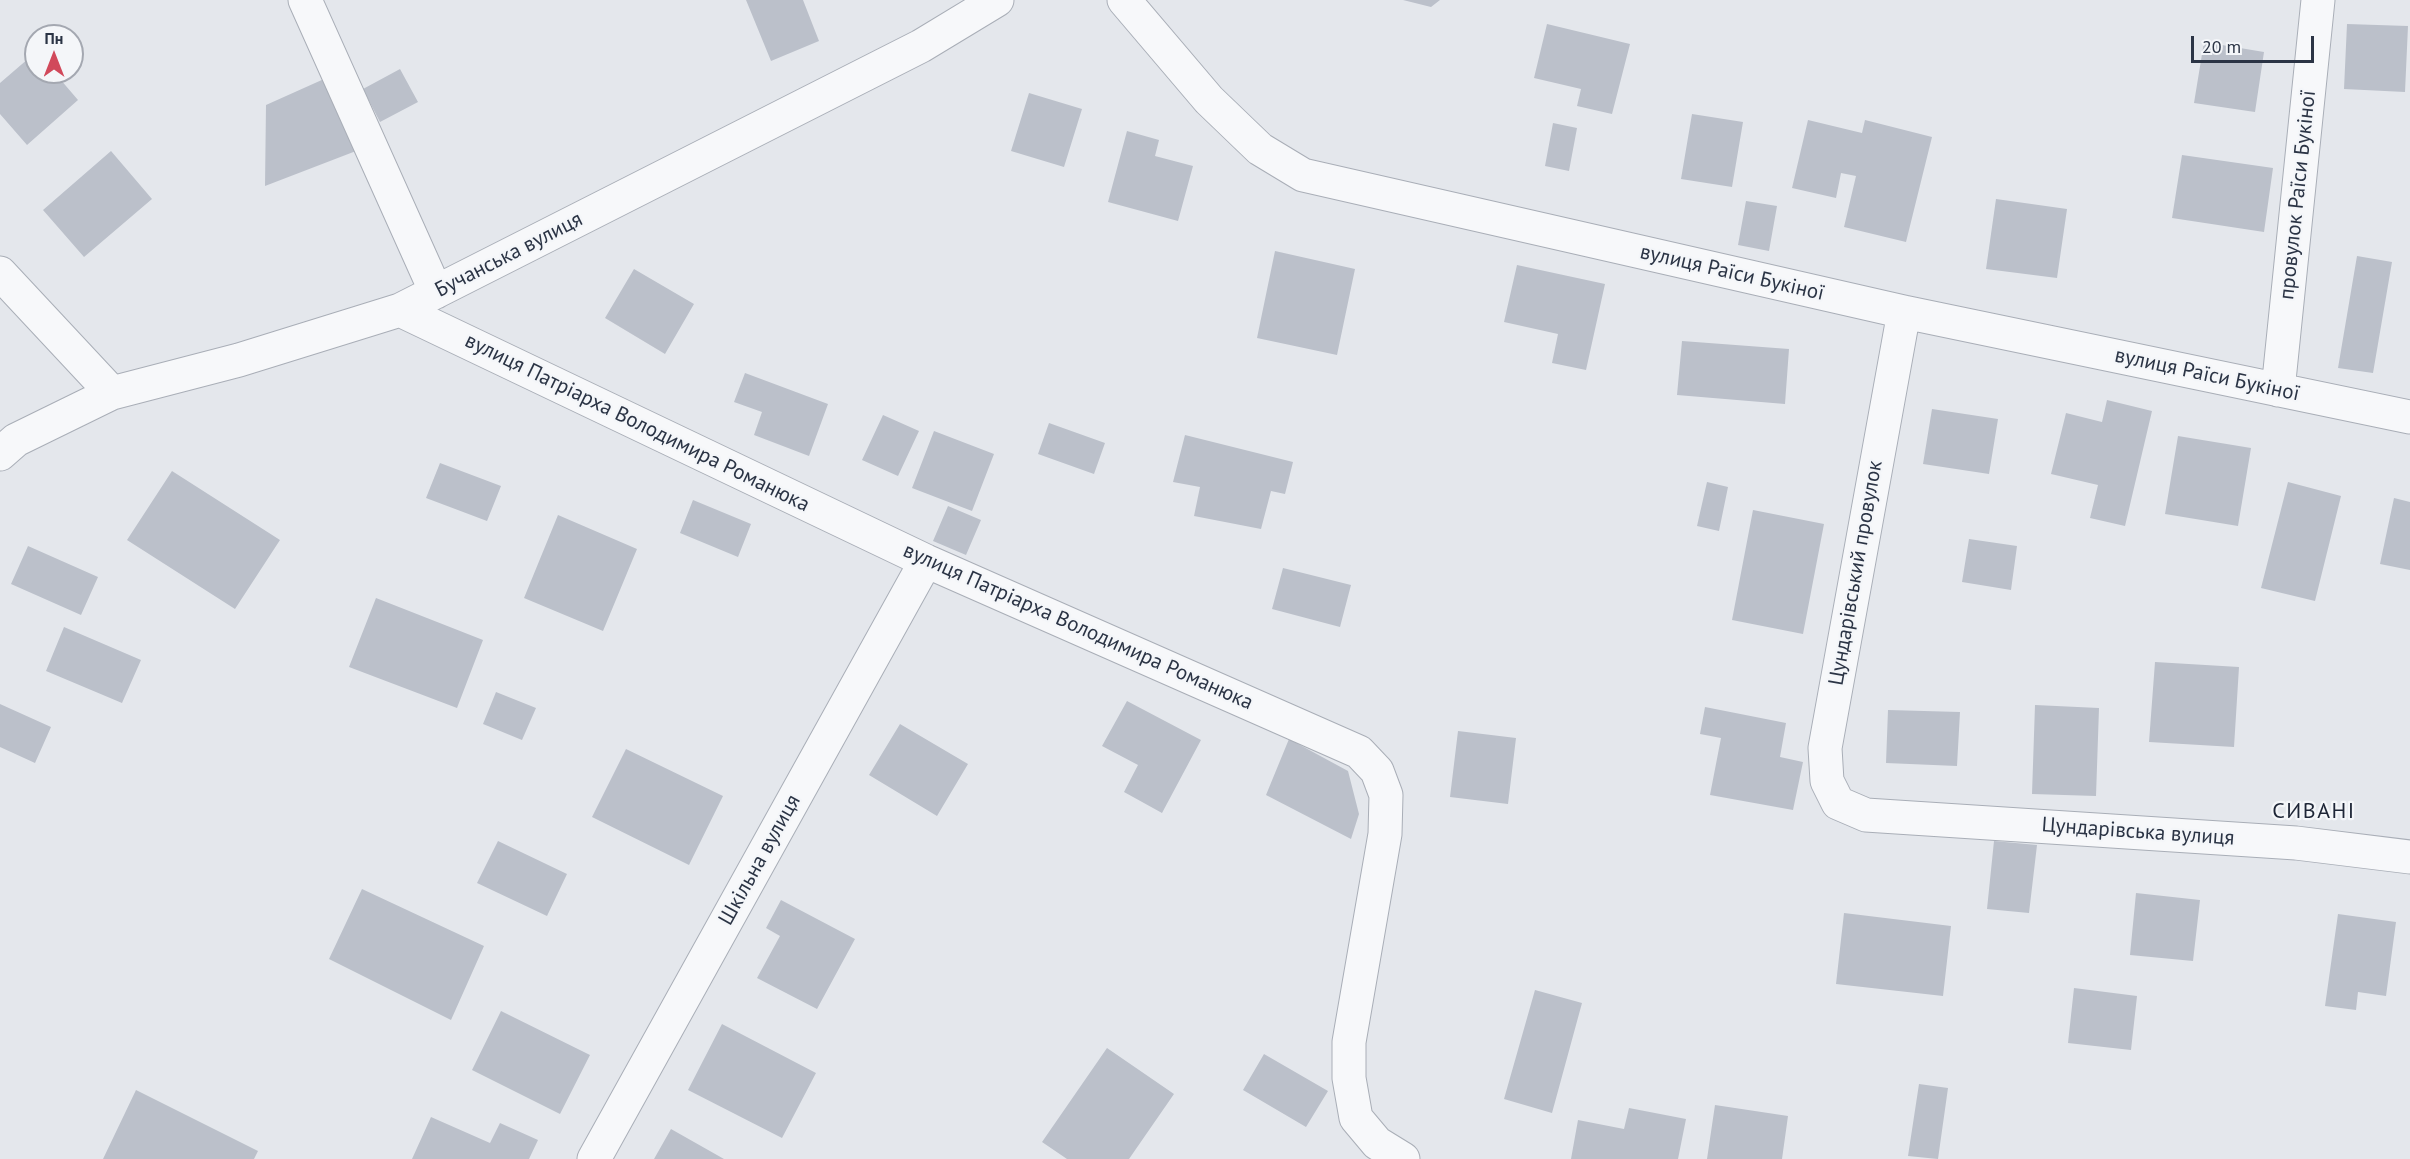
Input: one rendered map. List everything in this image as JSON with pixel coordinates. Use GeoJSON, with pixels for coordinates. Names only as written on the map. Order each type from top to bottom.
{"type":"FeatureCollection","features":[{"type":"Feature","properties":{"kind":"street"},"geometry":{"type":"LineString","coordinates":[[305,0],[436,292]]}},
{"type":"Feature","properties":{"kind":"street","name":"Бучанська вулиця"},"geometry":{"type":"LineString","coordinates":[[0,454],[16,440],[112,393],[239,360],[400,310],[921,46],[997,0]]}},
{"type":"Feature","properties":{"kind":"street","name":"вулиця Раїси Букіної"},"geometry":{"type":"LineString","coordinates":[[1124,0],[1209,100],[1260,149],[1303,175],[1904,312],[2410,417]]}},
{"type":"Feature","properties":{"kind":"street","name":"провулок Раїси Букіної"},"geometry":{"type":"LineString","coordinates":[[2278,390],[2318,0]]}},
{"type":"Feature","properties":{"kind":"street"},"geometry":{"type":"LineString","coordinates":[[0,273],[112,393]]}},
{"type":"Feature","properties":{"kind":"street","name":"вулиця Патріарха Володимира Романюка"},"geometry":{"type":"LineString","coordinates":[[400,310],[926,561],[1359,752],[1377,771],[1386,795],[1385,834],[1349,1042],[1349,1078],[1356,1118],[1377,1143],[1403,1159]]}},
{"type":"Feature","properties":{"kind":"street","name":"Цундарівський провулок"},"geometry":{"type":"LineString","coordinates":[[1866,815],[1838,803],[1827,781],[1825,748],[1904,312]]}},
{"type":"Feature","properties":{"kind":"street","name":"Шкільна вулиця"},"geometry":{"type":"LineString","coordinates":[[594,1159],[926,561]]}},
{"type":"Feature","properties":{"kind":"street","name":"Цундарівська вулиця"},"geometry":{"type":"LineString","coordinates":[[1866,815],[2296,843],[2410,857]]}},
{"type":"Feature","properties":{"kind":"building"},"geometry":{"type":"Polygon","coordinates":[[[746,0],[803,0],[819,41],[771,61],[746,0]]]}},
{"type":"Feature","properties":{"kind":"building"},"geometry":{"type":"Polygon","coordinates":[[[1403,0],[1440,0],[1431,7],[1403,0]]]}},
{"type":"Feature","properties":{"kind":"building"},"geometry":{"type":"Polygon","coordinates":[[[1547,24],[1630,44],[1612,114],[1577,106],[1581,89],[1534,78],[1547,24]]]}},
{"type":"Feature","properties":{"kind":"building"},"geometry":{"type":"Polygon","coordinates":[[[2347,24],[2408,26],[2405,92],[2344,89],[2347,24]]]}},
{"type":"Feature","properties":{"kind":"building"},"geometry":{"type":"Polygon","coordinates":[[[2204,42],[2264,52],[2255,112],[2194,103],[2204,42]]]}},
{"type":"Feature","properties":{"kind":"building"},"geometry":{"type":"Polygon","coordinates":[[[24,62],[24,84],[64,84],[78,100],[27,145],[0,114],[0,83],[24,62]]]}},
{"type":"Feature","properties":{"kind":"building"},"geometry":{"type":"Polygon","coordinates":[[[400,69],[418,102],[380,122],[363,89],[400,69]]]}},
{"type":"Feature","properties":{"kind":"building"},"geometry":{"type":"Polygon","coordinates":[[[324,79],[356,151],[265,186],[266,105],[324,79]]]}},
{"type":"Feature","properties":{"kind":"building"},"geometry":{"type":"Polygon","coordinates":[[[1029,93],[1082,109],[1064,167],[1011,151],[1029,93]]]}},
{"type":"Feature","properties":{"kind":"building"},"geometry":{"type":"Polygon","coordinates":[[[1692,114],[1743,122],[1732,187],[1681,179],[1692,114]]]}},
{"type":"Feature","properties":{"kind":"building"},"geometry":{"type":"Polygon","coordinates":[[[1808,120],[1862,133],[1865,120],[1932,137],[1906,242],[1844,227],[1856,176],[1841,173],[1836,198],[1792,188],[1808,120]]]}},
{"type":"Feature","properties":{"kind":"building"},"geometry":{"type":"Polygon","coordinates":[[[1553,123],[1577,128],[1569,171],[1545,166],[1553,123]]]}},
{"type":"Feature","properties":{"kind":"building"},"geometry":{"type":"Polygon","coordinates":[[[1127,131],[1159,140],[1155,156],[1193,166],[1178,221],[1108,202],[1127,131]]]}},
{"type":"Feature","properties":{"kind":"building"},"geometry":{"type":"Polygon","coordinates":[[[111,151],[152,199],[84,257],[43,210],[111,151]]]}},
{"type":"Feature","properties":{"kind":"building"},"geometry":{"type":"Polygon","coordinates":[[[2182,155],[2273,168],[2264,232],[2172,218],[2182,155]]]}},
{"type":"Feature","properties":{"kind":"building"},"geometry":{"type":"Polygon","coordinates":[[[1996,199],[2067,209],[2057,278],[1986,269],[1996,199]]]}},
{"type":"Feature","properties":{"kind":"building"},"geometry":{"type":"Polygon","coordinates":[[[1746,201],[1777,206],[1769,251],[1738,245],[1746,201]]]}},
{"type":"Feature","properties":{"kind":"building"},"geometry":{"type":"Polygon","coordinates":[[[1275,251],[1355,269],[1337,355],[1257,338],[1275,251]]]}},
{"type":"Feature","properties":{"kind":"building"},"geometry":{"type":"Polygon","coordinates":[[[2357,256],[2392,262],[2373,373],[2338,368],[2357,256]]]}},
{"type":"Feature","properties":{"kind":"building"},"geometry":{"type":"Polygon","coordinates":[[[1517,265],[1605,284],[1586,370],[1552,363],[1558,334],[1504,322],[1517,265]]]}},
{"type":"Feature","properties":{"kind":"building"},"geometry":{"type":"Polygon","coordinates":[[[634,269],[694,304],[665,354],[605,318],[634,269]]]}},
{"type":"Feature","properties":{"kind":"building"},"geometry":{"type":"Polygon","coordinates":[[[1682,341],[1789,349],[1785,404],[1677,395],[1682,341]]]}},
{"type":"Feature","properties":{"kind":"building"},"geometry":{"type":"Polygon","coordinates":[[[745,373],[828,404],[809,456],[754,435],[762,412],[734,402],[745,373]]]}},
{"type":"Feature","properties":{"kind":"building"},"geometry":{"type":"Polygon","coordinates":[[[2107,400],[2152,411],[2125,526],[2090,518],[2098,485],[2051,474],[2066,413],[2102,422],[2107,400]]]}},
{"type":"Feature","properties":{"kind":"building"},"geometry":{"type":"Polygon","coordinates":[[[1932,409],[1998,419],[1989,474],[1923,464],[1932,409]]]}},
{"type":"Feature","properties":{"kind":"building"},"geometry":{"type":"Polygon","coordinates":[[[883,415],[919,431],[898,476],[862,460],[883,415]]]}},
{"type":"Feature","properties":{"kind":"building"},"geometry":{"type":"Polygon","coordinates":[[[1049,423],[1105,443],[1094,474],[1038,454],[1049,423]]]}},
{"type":"Feature","properties":{"kind":"building"},"geometry":{"type":"Polygon","coordinates":[[[934,431],[994,454],[972,511],[912,488],[934,431]]]}},
{"type":"Feature","properties":{"kind":"building"},"geometry":{"type":"Polygon","coordinates":[[[1185,435],[1293,462],[1285,494],[1271,491],[1261,529],[1194,516],[1200,487],[1173,482],[1185,435]]]}},
{"type":"Feature","properties":{"kind":"building"},"geometry":{"type":"Polygon","coordinates":[[[2178,436],[2251,448],[2238,526],[2165,514],[2178,436]]]}},
{"type":"Feature","properties":{"kind":"building"},"geometry":{"type":"Polygon","coordinates":[[[440,463],[501,486],[487,521],[426,498],[440,463]]]}},
{"type":"Feature","properties":{"kind":"building"},"geometry":{"type":"Polygon","coordinates":[[[172,471],[280,540],[235,609],[127,540],[172,471]]]}},
{"type":"Feature","properties":{"kind":"building"},"geometry":{"type":"Polygon","coordinates":[[[1707,482],[1728,487],[1719,531],[1697,526],[1707,482]]]}},
{"type":"Feature","properties":{"kind":"building"},"geometry":{"type":"Polygon","coordinates":[[[2288,482],[2341,496],[2315,601],[2261,588],[2288,482]]]}},
{"type":"Feature","properties":{"kind":"building"},"geometry":{"type":"Polygon","coordinates":[[[2394,498],[2410,502],[2410,570],[2380,564],[2394,498]]]}},
{"type":"Feature","properties":{"kind":"building"},"geometry":{"type":"Polygon","coordinates":[[[693,500],[751,524],[738,557],[680,533],[693,500]]]}},
{"type":"Feature","properties":{"kind":"building"},"geometry":{"type":"Polygon","coordinates":[[[948,506],[981,520],[966,555],[933,541],[948,506]]]}},
{"type":"Feature","properties":{"kind":"building"},"geometry":{"type":"Polygon","coordinates":[[[1753,510],[1824,524],[1803,634],[1732,620],[1753,510]]]}},
{"type":"Feature","properties":{"kind":"building"},"geometry":{"type":"Polygon","coordinates":[[[558,515],[637,549],[603,631],[524,598],[558,515]]]}},
{"type":"Feature","properties":{"kind":"building"},"geometry":{"type":"Polygon","coordinates":[[[1969,539],[2017,546],[2011,590],[1962,582],[1969,539]]]}},
{"type":"Feature","properties":{"kind":"building"},"geometry":{"type":"Polygon","coordinates":[[[28,546],[98,577],[81,615],[11,584],[28,546]]]}},
{"type":"Feature","properties":{"kind":"building"},"geometry":{"type":"Polygon","coordinates":[[[1283,568],[1351,585],[1340,627],[1272,609],[1283,568]]]}},
{"type":"Feature","properties":{"kind":"building"},"geometry":{"type":"Polygon","coordinates":[[[376,598],[483,640],[457,708],[349,667],[376,598]]]}},
{"type":"Feature","properties":{"kind":"building"},"geometry":{"type":"Polygon","coordinates":[[[64,627],[141,660],[122,703],[46,671],[64,627]]]}},
{"type":"Feature","properties":{"kind":"building"},"geometry":{"type":"Polygon","coordinates":[[[2155,662],[2239,667],[2234,747],[2149,742],[2155,662]]]}},
{"type":"Feature","properties":{"kind":"building"},"geometry":{"type":"Polygon","coordinates":[[[496,692],[536,708],[522,740],[483,724],[496,692]]]}},
{"type":"Feature","properties":{"kind":"building"},"geometry":{"type":"Polygon","coordinates":[[[1127,701],[1201,740],[1162,813],[1124,792],[1138,765],[1102,746],[1127,701]]]}},
{"type":"Feature","properties":{"kind":"building"},"geometry":{"type":"Polygon","coordinates":[[[0,704],[51,727],[35,763],[0,747],[0,704]]]}},
{"type":"Feature","properties":{"kind":"building"},"geometry":{"type":"Polygon","coordinates":[[[2035,705],[2099,708],[2096,796],[2032,794],[2035,705]]]}},
{"type":"Feature","properties":{"kind":"building"},"geometry":{"type":"Polygon","coordinates":[[[1705,707],[1786,723],[1780,757],[1803,762],[1793,810],[1710,795],[1721,738],[1700,734],[1705,707]]]}},
{"type":"Feature","properties":{"kind":"building"},"geometry":{"type":"Polygon","coordinates":[[[1888,710],[1960,712],[1957,766],[1886,763],[1888,710]]]}},
{"type":"Feature","properties":{"kind":"building"},"geometry":{"type":"Polygon","coordinates":[[[900,724],[968,764],[937,816],[869,775],[900,724]]]}},
{"type":"Feature","properties":{"kind":"building"},"geometry":{"type":"Polygon","coordinates":[[[1458,731],[1516,738],[1508,804],[1450,797],[1458,731]]]}},
{"type":"Feature","properties":{"kind":"building"},"geometry":{"type":"Polygon","coordinates":[[[1289,739],[1348,771],[1359,814],[1351,839],[1266,795],[1289,739]]]}},
{"type":"Feature","properties":{"kind":"building"},"geometry":{"type":"Polygon","coordinates":[[[626,749],[723,796],[689,865],[592,817],[626,749]]]}},
{"type":"Feature","properties":{"kind":"building"},"geometry":{"type":"Polygon","coordinates":[[[498,841],[567,874],[547,916],[477,883],[498,841]]]}},
{"type":"Feature","properties":{"kind":"building"},"geometry":{"type":"Polygon","coordinates":[[[1994,841],[2037,845],[2029,913],[1987,909],[1994,841]]]}},
{"type":"Feature","properties":{"kind":"building"},"geometry":{"type":"Polygon","coordinates":[[[362,889],[484,946],[451,1020],[329,959],[362,889]]]}},
{"type":"Feature","properties":{"kind":"building"},"geometry":{"type":"Polygon","coordinates":[[[2136,893],[2200,900],[2193,961],[2130,955],[2136,893]]]}},
{"type":"Feature","properties":{"kind":"building"},"geometry":{"type":"Polygon","coordinates":[[[781,900],[855,939],[817,1009],[757,978],[780,936],[766,928],[781,900]]]}},
{"type":"Feature","properties":{"kind":"building"},"geometry":{"type":"Polygon","coordinates":[[[1844,913],[1951,926],[1943,996],[1836,984],[1844,913]]]}},
{"type":"Feature","properties":{"kind":"building"},"geometry":{"type":"Polygon","coordinates":[[[2338,914],[2396,922],[2386,996],[2358,992],[2356,1010],[2325,1006],[2338,914]]]}},
{"type":"Feature","properties":{"kind":"building"},"geometry":{"type":"Polygon","coordinates":[[[2074,988],[2137,996],[2131,1050],[2068,1043],[2074,988]]]}},
{"type":"Feature","properties":{"kind":"building"},"geometry":{"type":"Polygon","coordinates":[[[1535,990],[1582,1003],[1552,1113],[1504,1099],[1535,990]]]}},
{"type":"Feature","properties":{"kind":"building"},"geometry":{"type":"Polygon","coordinates":[[[501,1011],[590,1055],[560,1114],[472,1070],[501,1011]]]}},
{"type":"Feature","properties":{"kind":"building"},"geometry":{"type":"Polygon","coordinates":[[[722,1024],[816,1073],[782,1138],[688,1090],[722,1024]]]}},
{"type":"Feature","properties":{"kind":"building"},"geometry":{"type":"Polygon","coordinates":[[[1107,1048],[1174,1094],[1129,1159],[1067,1159],[1042,1142],[1107,1048]]]}},
{"type":"Feature","properties":{"kind":"building"},"geometry":{"type":"Polygon","coordinates":[[[1264,1054],[1328,1091],[1306,1127],[1243,1090],[1264,1054]]]}},
{"type":"Feature","properties":{"kind":"building"},"geometry":{"type":"Polygon","coordinates":[[[1919,1084],[1948,1088],[1938,1159],[1908,1156],[1919,1084]]]}},
{"type":"Feature","properties":{"kind":"building"},"geometry":{"type":"Polygon","coordinates":[[[136,1090],[258,1151],[254,1159],[103,1159],[136,1090]]]}},
{"type":"Feature","properties":{"kind":"building"},"geometry":{"type":"Polygon","coordinates":[[[1715,1105],[1788,1116],[1782,1159],[1707,1159],[1715,1105]]]}},
{"type":"Feature","properties":{"kind":"building"},"geometry":{"type":"Polygon","coordinates":[[[1629,1108],[1686,1119],[1678,1159],[1571,1159],[1578,1120],[1624,1129],[1629,1108]]]}},
{"type":"Feature","properties":{"kind":"building"},"geometry":{"type":"Polygon","coordinates":[[[431,1117],[490,1143],[500,1123],[538,1140],[529,1159],[412,1159],[431,1117]]]}},
{"type":"Feature","properties":{"kind":"building"},"geometry":{"type":"Polygon","coordinates":[[[671,1129],[724,1159],[654,1159],[671,1129]]]}},
{"type":"Feature","properties":{"kind":"district","name":"СИВАНІ"},"geometry":{"type":"Point","coordinates":[2314,812]}}]}
